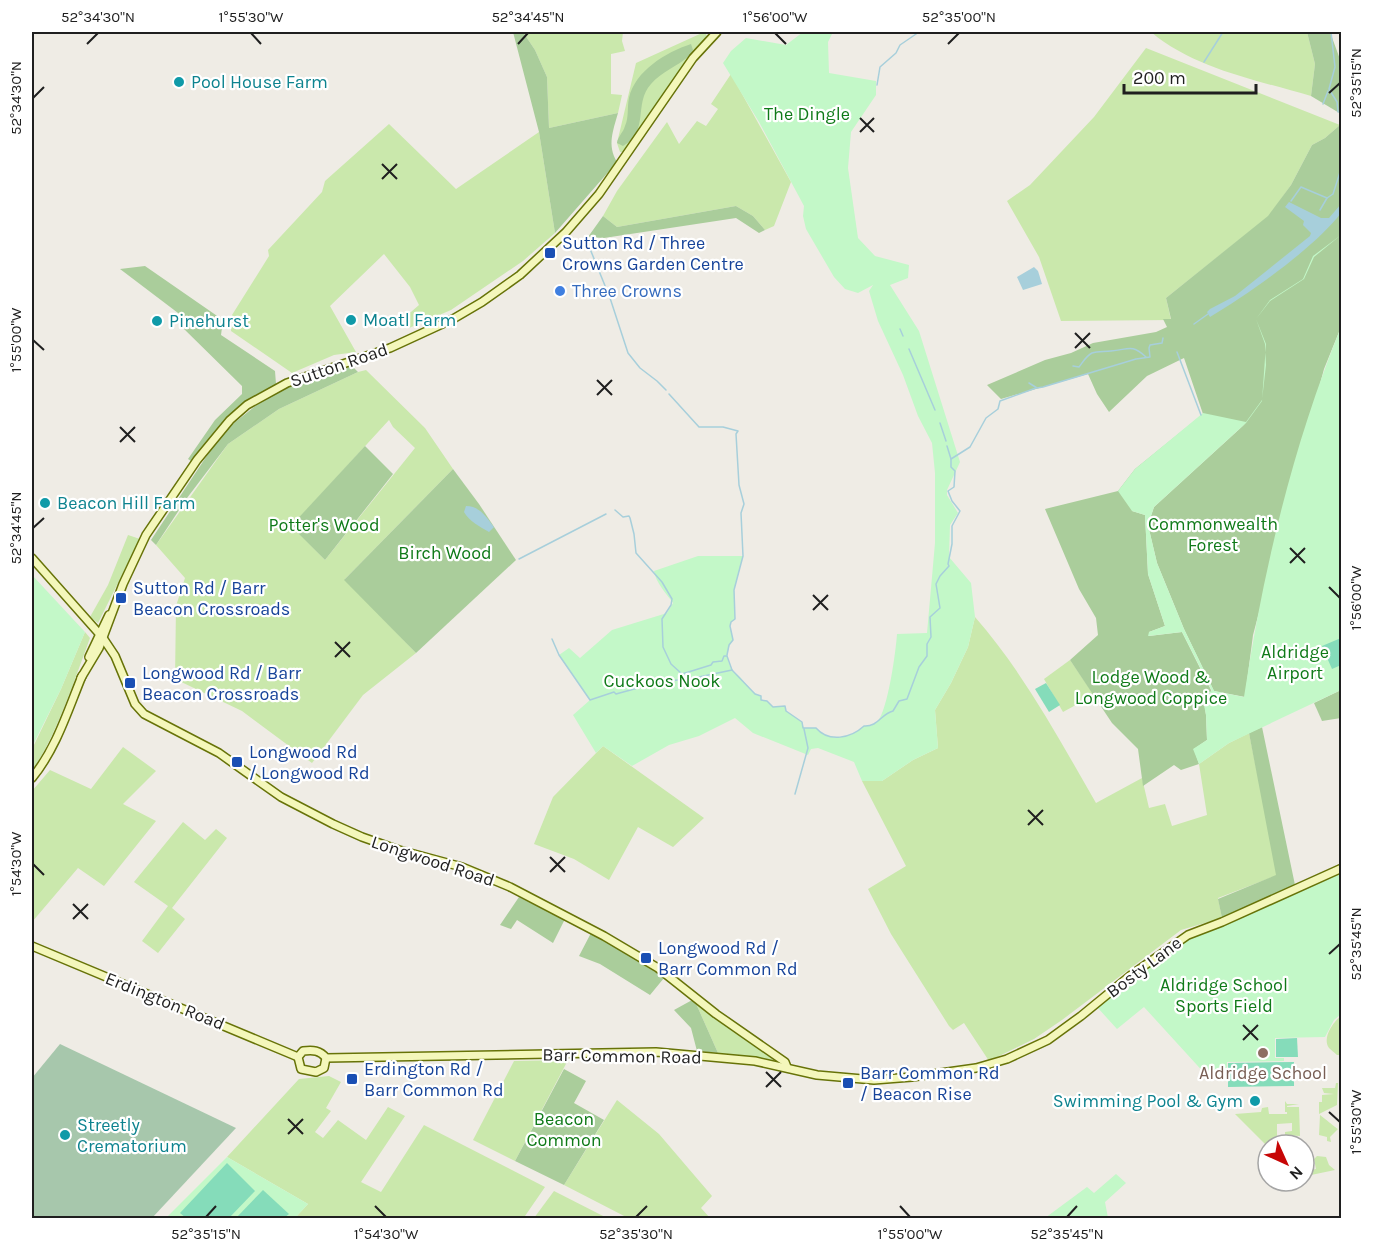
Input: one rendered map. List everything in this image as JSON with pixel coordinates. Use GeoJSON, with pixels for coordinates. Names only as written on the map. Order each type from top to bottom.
{"type":"FeatureCollection","features":[{"type":"Feature","properties":{"kind":"main road","name":"Sutton Road"},"geometry":{"type":"LineString","coordinates":[[32,778],[52,747],[146,535],[197,460],[230,420],[248,405],[287,383],[390,348],[453,319],[513,280],[556,243],[599,194],[693,58],[717,32]]}},
{"type":"Feature","properties":{"kind":"main road","name":"Longwood Road"},"geometry":{"type":"LineString","coordinates":[[32,558],[100,639],[120,669],[135,704],[144,714],[219,753],[281,798],[362,837],[399,850],[462,867],[510,887],[584,926],[658,968],[716,1014],[781,1059],[787,1067]]}},
{"type":"Feature","properties":{"kind":"main road","name":"Bosty Lane"},"geometry":{"type":"LineString","coordinates":[[1022,1053],[1048,1040],[1131,975],[1188,935],[1232,918],[1341,868]]}},
{"type":"Feature","properties":{"kind":"main road","name":"Erdington Road"},"geometry":{"type":"LineString","coordinates":[[32,946],[298,1057]]}},
{"type":"Feature","properties":{"kind":"main road"},"geometry":{"type":"LineString","coordinates":[[314,1050],[323,1053],[326,1058],[326,1064],[321,1071],[310,1072],[302,1069],[298,1057],[303,1051],[314,1050]]}},
{"type":"Feature","properties":{"kind":"main road","name":"Barr Common Road"},"geometry":{"type":"LineString","coordinates":[[326,1058],[656,1052],[755,1061],[817,1075],[892,1079],[976,1068],[1022,1053]]}},
{"type":"Feature","properties":{"kind":"green space"},"geometry":{"type":"Polygon","coordinates":[[[513,32],[523,32],[535,50],[547,77],[549,128],[618,113],[612,144],[617,162],[555,233],[539,132],[513,32]]]}},
{"type":"Feature","properties":{"kind":"green space"},"geometry":{"type":"Polygon","coordinates":[[[523,32],[623,32],[622,41],[625,51],[611,54],[611,94],[622,95],[618,113],[549,128],[547,77],[535,50],[523,32]]]}},
{"type":"Feature","properties":{"kind":"green space"},"geometry":{"type":"Polygon","coordinates":[[[803,32],[833,32],[828,42],[829,73],[876,81],[876,95],[851,132],[848,168],[858,238],[875,256],[909,265],[908,278],[890,285],[919,331],[960,462],[947,490],[947,495],[958,513],[950,525],[949,557],[971,583],[975,617],[968,647],[935,710],[938,748],[913,760],[882,781],[862,781],[854,762],[818,748],[811,749],[808,755],[753,733],[735,718],[699,736],[669,745],[632,766],[603,746],[596,753],[573,715],[590,700],[559,655],[569,648],[580,658],[612,630],[667,613],[673,603],[659,584],[654,571],[698,556],[743,556],[734,590],[735,619],[730,626],[733,640],[728,651],[728,660],[731,668],[752,691],[761,696],[761,700],[767,701],[773,707],[785,706],[786,711],[802,722],[804,728],[816,728],[827,736],[847,736],[864,726],[877,722],[888,694],[897,634],[927,633],[935,543],[935,473],[932,443],[918,416],[903,375],[878,321],[869,291],[873,285],[858,293],[845,289],[834,277],[806,229],[803,216],[804,206],[759,122],[723,63],[731,51],[746,38],[786,45],[803,32]]]}},
{"type":"Feature","properties":{"kind":"green space"},"geometry":{"type":"Polygon","coordinates":[[[1151,32],[1307,32],[1315,64],[1311,96],[1207,64],[1168,45],[1151,32]]]}},
{"type":"Feature","properties":{"kind":"green space"},"geometry":{"type":"Polygon","coordinates":[[[1307,32],[1330,32],[1341,62],[1341,114],[1311,96],[1315,64],[1307,32]]]}},
{"type":"Feature","properties":{"kind":"green space"},"geometry":{"type":"Polygon","coordinates":[[[702,33],[706,34],[707,38],[688,61],[625,152],[620,152],[617,143],[636,63],[702,33]]]}},
{"type":"Feature","properties":{"kind":"green space"},"geometry":{"type":"Polygon","coordinates":[[[691,44],[693,50],[689,56],[660,76],[646,92],[639,125],[631,140],[623,146],[617,143],[626,123],[632,88],[638,79],[662,57],[691,44]]]}},
{"type":"Feature","properties":{"kind":"green space"},"geometry":{"type":"Polygon","coordinates":[[[1146,48],[1340,125],[1325,138],[1312,145],[1291,185],[1269,216],[1166,298],[1171,320],[1061,321],[1039,257],[1007,201],[1030,185],[1094,117],[1146,48]]]}},
{"type":"Feature","properties":{"kind":"green space"},"geometry":{"type":"Polygon","coordinates":[[[731,74],[791,182],[774,226],[765,230],[753,216],[736,206],[617,227],[603,216],[617,191],[667,122],[679,144],[697,121],[706,126],[718,109],[711,104],[731,74]]]}},
{"type":"Feature","properties":{"kind":"green space"},"geometry":{"type":"Polygon","coordinates":[[[389,124],[456,189],[539,132],[555,233],[523,261],[451,310],[409,328],[404,318],[419,305],[410,287],[384,254],[330,306],[356,352],[334,355],[292,373],[231,331],[232,315],[269,256],[268,250],[322,192],[325,181],[389,124]]]}},
{"type":"Feature","properties":{"kind":"green space"},"geometry":{"type":"Polygon","coordinates":[[[1340,125],[1341,327],[1324,369],[1253,635],[1245,697],[1214,691],[1184,629],[1157,563],[1148,525],[1154,507],[1246,423],[1132,511],[1145,515],[1148,574],[1165,626],[1149,632],[1149,636],[1182,632],[1212,692],[1203,695],[1207,740],[1194,749],[1199,764],[1181,770],[1174,765],[1143,786],[1138,749],[1112,723],[1070,660],[1098,635],[1096,618],[1079,589],[1045,509],[1118,491],[1135,469],[1203,414],[1184,358],[1147,376],[1109,412],[1088,374],[1001,399],[987,385],[1045,360],[1071,353],[1093,343],[1156,332],[1167,327],[1163,319],[1171,319],[1166,298],[1268,216],[1291,185],[1312,145],[1325,138],[1340,125]]]}},
{"type":"Feature","properties":{"kind":"green space"},"geometry":{"type":"Polygon","coordinates":[[[736,206],[753,216],[765,230],[759,233],[736,218],[604,238],[588,237],[603,216],[617,227],[736,206]]]}},
{"type":"Feature","properties":{"kind":"green space"},"geometry":{"type":"Polygon","coordinates":[[[1341,235],[1314,257],[1304,279],[1270,301],[1256,319],[1270,300],[1303,279],[1313,256],[1341,235]]]}},
{"type":"Feature","properties":{"kind":"green space"},"geometry":{"type":"Polygon","coordinates":[[[145,266],[223,320],[221,335],[275,371],[276,384],[244,403],[216,430],[191,461],[188,459],[215,420],[242,394],[242,386],[183,328],[182,316],[120,269],[145,266]]]}},
{"type":"Feature","properties":{"kind":"green space","name":"Aldridge Airport"},"geometry":{"type":"Polygon","coordinates":[[[1341,327],[1341,690],[1229,743],[1199,764],[1193,749],[1207,740],[1202,695],[1212,691],[1182,632],[1148,636],[1149,632],[1165,626],[1148,574],[1145,515],[1132,511],[1118,491],[1135,469],[1203,413],[1246,422],[1262,400],[1246,423],[1154,507],[1148,525],[1157,563],[1184,629],[1214,691],[1244,697],[1270,555],[1294,462],[1341,327]]]}},
{"type":"Feature","properties":{"kind":"green space"},"geometry":{"type":"Polygon","coordinates":[[[1265,352],[1266,365],[1262,398],[1265,352]]]}},
{"type":"Feature","properties":{"kind":"green space"},"geometry":{"type":"Polygon","coordinates":[[[352,366],[358,372],[279,409],[228,444],[187,498],[156,545],[151,540],[210,451],[229,427],[259,403],[287,388],[352,366]]]}},
{"type":"Feature","properties":{"kind":"green space"},"geometry":{"type":"Polygon","coordinates":[[[366,370],[425,428],[453,469],[345,579],[416,653],[363,695],[312,763],[242,711],[175,679],[176,606],[185,578],[156,545],[228,444],[279,409],[366,370]],[[389,420],[292,526],[325,560],[415,448],[393,427],[389,420]]]}},
{"type":"Feature","properties":{"kind":"green space","name":"Potter's Wood"},"geometry":{"type":"Polygon","coordinates":[[[365,446],[393,474],[325,560],[291,526],[365,446]]]}},
{"type":"Feature","properties":{"kind":"green space","name":"Birch Wood"},"geometry":{"type":"Polygon","coordinates":[[[453,469],[516,560],[416,653],[344,580],[453,469]]]}},
{"type":"Feature","properties":{"kind":"green space"},"geometry":{"type":"Polygon","coordinates":[[[128,535],[140,539],[98,623],[90,617],[108,585],[128,535]]]}},
{"type":"Feature","properties":{"kind":"green space"},"geometry":{"type":"Polygon","coordinates":[[[32,575],[85,632],[61,689],[33,745],[32,744],[32,575]]]}},
{"type":"Feature","properties":{"kind":"green space"},"geometry":{"type":"Polygon","coordinates":[[[975,617],[993,638],[1025,684],[1096,803],[1142,778],[1149,808],[1165,804],[1172,826],[1207,815],[1199,764],[1229,743],[1249,733],[1278,875],[1218,898],[1222,918],[1181,930],[1062,1020],[1034,1039],[989,1061],[964,1023],[953,1030],[949,1026],[891,934],[868,889],[906,866],[862,781],[882,781],[913,760],[938,748],[935,710],[968,647],[975,617]]]}},
{"type":"Feature","properties":{"kind":"green space"},"geometry":{"type":"Polygon","coordinates":[[[85,632],[90,638],[71,690],[50,740],[32,772],[32,749],[85,632]]]}},
{"type":"Feature","properties":{"kind":"green space"},"geometry":{"type":"Polygon","coordinates":[[[1341,638],[1341,665],[1332,669],[1322,646],[1341,638]]]}},
{"type":"Feature","properties":{"kind":"green space"},"geometry":{"type":"Polygon","coordinates":[[[1070,660],[1094,695],[1063,712],[1044,679],[1070,660]]]}},
{"type":"Feature","properties":{"kind":"green space"},"geometry":{"type":"Polygon","coordinates":[[[1046,683],[1060,705],[1049,712],[1035,689],[1046,683]]]}},
{"type":"Feature","properties":{"kind":"green space"},"geometry":{"type":"Polygon","coordinates":[[[1341,690],[1341,718],[1322,721],[1314,703],[1341,690]]]}},
{"type":"Feature","properties":{"kind":"green space"},"geometry":{"type":"Polygon","coordinates":[[[1262,727],[1295,885],[1222,918],[1218,899],[1276,875],[1249,733],[1262,727]]]}},
{"type":"Feature","properties":{"kind":"green space"},"geometry":{"type":"Polygon","coordinates":[[[603,746],[704,818],[673,847],[638,827],[609,880],[574,859],[534,844],[553,797],[603,746]]]}},
{"type":"Feature","properties":{"kind":"green space"},"geometry":{"type":"Polygon","coordinates":[[[123,747],[156,771],[123,804],[156,821],[104,886],[78,868],[32,922],[32,791],[50,770],[91,789],[123,747]]]}},
{"type":"Feature","properties":{"kind":"green space"},"geometry":{"type":"Polygon","coordinates":[[[183,822],[205,840],[216,829],[227,838],[172,908],[185,919],[158,953],[142,941],[168,906],[134,882],[183,822]]]}},
{"type":"Feature","properties":{"kind":"green space","name":"Aldridge School Sports Field"},"geometry":{"type":"Polygon","coordinates":[[[1341,873],[1341,1014],[1334,1020],[1325,1037],[1275,1038],[1275,1058],[1284,1058],[1284,1061],[1227,1062],[1227,1074],[1214,1073],[1207,1076],[1144,1007],[1117,1029],[1097,1007],[1161,956],[1189,938],[1341,873]]]}},
{"type":"Feature","properties":{"kind":"green space"},"geometry":{"type":"Polygon","coordinates":[[[519,897],[565,919],[553,943],[517,920],[511,929],[500,925],[519,897]]]}},
{"type":"Feature","properties":{"kind":"green space"},"geometry":{"type":"Polygon","coordinates":[[[591,933],[664,978],[650,995],[600,964],[579,956],[591,933]]]}},
{"type":"Feature","properties":{"kind":"green space"},"geometry":{"type":"Polygon","coordinates":[[[694,999],[714,1017],[777,1060],[776,1062],[718,1053],[694,999]]]}},
{"type":"Feature","properties":{"kind":"green space"},"geometry":{"type":"Polygon","coordinates":[[[694,999],[718,1053],[697,1051],[691,1028],[674,1010],[694,999]]]}},
{"type":"Feature","properties":{"kind":"green space"},"geometry":{"type":"Polygon","coordinates":[[[1341,1016],[1341,1055],[1337,1055],[1329,1048],[1327,1040],[1332,1026],[1341,1016]]]}},
{"type":"Feature","properties":{"kind":"green space"},"geometry":{"type":"Polygon","coordinates":[[[1297,1038],[1298,1057],[1276,1057],[1276,1039],[1297,1038]]]}},
{"type":"Feature","properties":{"kind":"green space"},"geometry":{"type":"Polygon","coordinates":[[[60,1044],[236,1128],[152,1218],[32,1218],[32,1078],[60,1044]]]}},
{"type":"Feature","properties":{"kind":"green space"},"geometry":{"type":"Polygon","coordinates":[[[568,1060],[515,1161],[473,1140],[514,1061],[568,1060]]]}},
{"type":"Feature","properties":{"kind":"green space"},"geometry":{"type":"Polygon","coordinates":[[[1294,1062],[1294,1086],[1228,1087],[1228,1063],[1294,1062]]]}},
{"type":"Feature","properties":{"kind":"green space","name":"Beacon Common"},"geometry":{"type":"Polygon","coordinates":[[[564,1069],[586,1081],[574,1103],[604,1120],[564,1185],[515,1161],[564,1069]]]}},
{"type":"Feature","properties":{"kind":"green space"},"geometry":{"type":"Polygon","coordinates":[[[329,1076],[341,1082],[326,1108],[331,1111],[315,1132],[323,1138],[338,1120],[366,1140],[388,1107],[405,1116],[361,1182],[381,1192],[424,1125],[545,1187],[525,1216],[528,1218],[295,1218],[308,1204],[227,1157],[299,1079],[329,1076]]]}},
{"type":"Feature","properties":{"kind":"green space"},"geometry":{"type":"Polygon","coordinates":[[[1338,1083],[1337,1105],[1319,1114],[1319,1102],[1322,1102],[1322,1095],[1334,1094],[1324,1093],[1322,1088],[1335,1088],[1338,1083]]]}},
{"type":"Feature","properties":{"kind":"green space"},"geometry":{"type":"Polygon","coordinates":[[[617,1100],[659,1134],[712,1196],[701,1208],[710,1218],[628,1218],[564,1185],[617,1100]]]}},
{"type":"Feature","properties":{"kind":"green space"},"geometry":{"type":"Polygon","coordinates":[[[1285,1101],[1287,1104],[1299,1104],[1287,1107],[1299,1107],[1300,1133],[1285,1133],[1292,1131],[1292,1123],[1277,1124],[1277,1133],[1256,1133],[1256,1135],[1235,1114],[1261,1112],[1262,1108],[1268,1107],[1269,1114],[1287,1114],[1285,1101]]]}},
{"type":"Feature","properties":{"kind":"green space"},"geometry":{"type":"Polygon","coordinates":[[[1320,1115],[1338,1129],[1330,1137],[1331,1142],[1327,1141],[1327,1137],[1319,1135],[1320,1115]]]}},
{"type":"Feature","properties":{"kind":"green space"},"geometry":{"type":"Polygon","coordinates":[[[227,1157],[308,1204],[295,1218],[166,1218],[227,1157]]]}},
{"type":"Feature","properties":{"kind":"green space"},"geometry":{"type":"Polygon","coordinates":[[[1316,1157],[1326,1157],[1329,1165],[1335,1170],[1316,1174],[1316,1157]]]}},
{"type":"Feature","properties":{"kind":"green space"},"geometry":{"type":"Polygon","coordinates":[[[227,1163],[255,1191],[229,1218],[186,1218],[180,1213],[227,1163]]]}},
{"type":"Feature","properties":{"kind":"green space"},"geometry":{"type":"Polygon","coordinates":[[[1116,1174],[1126,1183],[1105,1202],[1108,1218],[1045,1218],[1087,1187],[1094,1193],[1116,1174]]]}},
{"type":"Feature","properties":{"kind":"green space"},"geometry":{"type":"Polygon","coordinates":[[[263,1190],[289,1214],[284,1218],[236,1218],[263,1190]]]}},
{"type":"Feature","properties":{"kind":"green space"},"geometry":{"type":"Polygon","coordinates":[[[554,1191],[607,1218],[534,1218],[554,1191]]]}},
{"type":"Feature","properties":{"kind":"water"},"geometry":{"type":"Polygon","coordinates":[[[1289,202],[1321,218],[1329,218],[1341,204],[1341,213],[1298,255],[1262,283],[1210,317],[1207,312],[1210,309],[1235,296],[1310,236],[1311,233],[1303,225],[1304,221],[1285,207],[1289,202]]]}},
{"type":"Feature","properties":{"kind":"water"},"geometry":{"type":"Polygon","coordinates":[[[1034,267],[1038,271],[1042,284],[1023,290],[1017,277],[1034,267]]]}},
{"type":"Feature","properties":{"kind":"water"},"geometry":{"type":"Polygon","coordinates":[[[466,506],[479,510],[494,527],[489,532],[475,524],[464,512],[466,506]]]}},
{"type":"Feature","properties":{"kind":"waterway"},"geometry":{"type":"LineString","coordinates":[[877,85],[880,67],[896,53],[900,45],[919,32]]}},
{"type":"Feature","properties":{"kind":"waterway"},"geometry":{"type":"LineString","coordinates":[[1204,62],[1223,32]]}},
{"type":"Feature","properties":{"kind":"waterway"},"geometry":{"type":"LineString","coordinates":[[1331,32],[1335,67],[1329,89],[1337,102],[1338,112]]}},
{"type":"Feature","properties":{"kind":"waterway"},"geometry":{"type":"LineString","coordinates":[[1323,104],[1328,91]]}},
{"type":"Feature","properties":{"kind":"waterway"},"geometry":{"type":"LineString","coordinates":[[1320,210],[1327,198],[1333,194],[1342,166]]}},
{"type":"Feature","properties":{"kind":"waterway"},"geometry":{"type":"LineString","coordinates":[[1291,201],[1301,187],[1327,198]]}},
{"type":"Feature","properties":{"kind":"waterway"},"geometry":{"type":"LineString","coordinates":[[586,239],[610,298],[628,353],[640,368],[666,390]]}},
{"type":"Feature","properties":{"kind":"waterway"},"geometry":{"type":"LineString","coordinates":[[1194,324],[1208,314]]}},
{"type":"Feature","properties":{"kind":"waterway"},"geometry":{"type":"LineString","coordinates":[[900,329],[903,336]]}},
{"type":"Feature","properties":{"kind":"waterway"},"geometry":{"type":"LineString","coordinates":[[1029,383],[1037,388],[1043,387],[1136,359],[1150,357],[1150,345],[1162,343],[1163,338]]}},
{"type":"Feature","properties":{"kind":"waterway"},"geometry":{"type":"LineString","coordinates":[[1073,366],[1079,367],[1092,353],[1129,348],[1137,350],[1146,357]]}},
{"type":"Feature","properties":{"kind":"waterway"},"geometry":{"type":"LineString","coordinates":[[909,349],[935,410]]}},
{"type":"Feature","properties":{"kind":"waterway"},"geometry":{"type":"LineString","coordinates":[[1177,352],[1201,415]]}},
{"type":"Feature","properties":{"kind":"waterway"},"geometry":{"type":"LineString","coordinates":[[951,459],[970,447],[986,418],[998,409],[1000,401],[1036,388]]}},
{"type":"Feature","properties":{"kind":"waterway"},"geometry":{"type":"LineString","coordinates":[[669,394],[699,427],[723,427],[738,431],[736,434],[739,485],[744,504],[741,513],[743,556],[734,590],[735,619],[730,626],[733,640],[729,645],[727,655]]}},
{"type":"Feature","properties":{"kind":"waterway"},"geometry":{"type":"LineString","coordinates":[[940,423],[946,441]]}},
{"type":"Feature","properties":{"kind":"waterway"},"geometry":{"type":"LineString","coordinates":[[615,510],[623,517],[629,516],[636,553],[662,582],[672,599],[662,619],[663,647],[671,664],[682,674],[711,665],[713,662],[722,661],[724,656],[727,656],[732,670],[755,694],[761,696],[761,700],[767,701],[773,707],[785,706],[786,711],[802,722],[803,728],[816,728],[827,736],[847,736],[864,726],[873,724],[893,711],[899,701],[907,699],[919,667],[927,656],[927,644],[931,637],[930,617],[940,608],[936,584],[949,566],[952,526],[960,511],[948,491],[954,487],[955,471],[951,467],[947,446]]}},
{"type":"Feature","properties":{"kind":"waterway"},"geometry":{"type":"LineString","coordinates":[[519,559],[606,514]]}},
{"type":"Feature","properties":{"kind":"waterway"},"geometry":{"type":"LineString","coordinates":[[552,639],[559,655],[590,700],[656,683],[732,670]]}},
{"type":"Feature","properties":{"kind":"waterway"},"geometry":{"type":"LineString","coordinates":[[795,794],[808,748],[804,729]]}},
{"type":"Feature","properties":{"kind":"place","name":"Pool House Farm"},"geometry":{"type":"Point","coordinates":[179,82]}},
{"type":"Feature","properties":{"kind":"place","name":"Sutton Rd / Three Crowns Garden Centre"},"geometry":{"type":"Point","coordinates":[550,253]}},
{"type":"Feature","properties":{"kind":"place","name":"Three Crowns"},"geometry":{"type":"Point","coordinates":[560,291]}},
{"type":"Feature","properties":{"kind":"place","name":"Moatl Farm"},"geometry":{"type":"Point","coordinates":[351,320]}},
{"type":"Feature","properties":{"kind":"place","name":"Pinehurst"},"geometry":{"type":"Point","coordinates":[157,321]}},
{"type":"Feature","properties":{"kind":"place","name":"Beacon Hill Farm"},"geometry":{"type":"Point","coordinates":[45,503]}},
{"type":"Feature","properties":{"kind":"place","name":"Sutton Rd / Barr Beacon Crossroads"},"geometry":{"type":"Point","coordinates":[121,598]}},
{"type":"Feature","properties":{"kind":"place","name":"Longwood Rd / Barr Beacon Crossroads"},"geometry":{"type":"Point","coordinates":[130,683]}},
{"type":"Feature","properties":{"kind":"place","name":"Longwood Rd / Longwood Rd"},"geometry":{"type":"Point","coordinates":[237,762]}},
{"type":"Feature","properties":{"kind":"place","name":"Longwood Rd / Barr Common Rd"},"geometry":{"type":"Point","coordinates":[646,958]}},
{"type":"Feature","properties":{"kind":"place","name":"Aldridge School"},"geometry":{"type":"Point","coordinates":[1263,1053]}},
{"type":"Feature","properties":{"kind":"place","name":"Erdington Rd / Barr Common Rd"},"geometry":{"type":"Point","coordinates":[352,1079]}},
{"type":"Feature","properties":{"kind":"place","name":"Barr Common Rd / Beacon Rise"},"geometry":{"type":"Point","coordinates":[848,1083]}},
{"type":"Feature","properties":{"kind":"place","name":"Swimming Pool & Gym"},"geometry":{"type":"Point","coordinates":[1255,1101]}},
{"type":"Feature","properties":{"kind":"place","name":"Streetly Crematorium"},"geometry":{"type":"Point","coordinates":[65,1135]}},
{"type":"Feature","properties":{"kind":"park label","name":"The Dingle"},"geometry":{"type":"Point","coordinates":[807,114]}},
{"type":"Feature","properties":{"kind":"park label","name":"Commonwealth Forest"},"geometry":{"type":"Point","coordinates":[1213,534]}},
{"type":"Feature","properties":{"kind":"park label","name":"Cuckoos Nook"},"geometry":{"type":"Point","coordinates":[662,681]}},
{"type":"Feature","properties":{"kind":"park label","name":"Lodge Wood & Longwood Coppice"},"geometry":{"type":"Point","coordinates":[1151,687]}}]}
